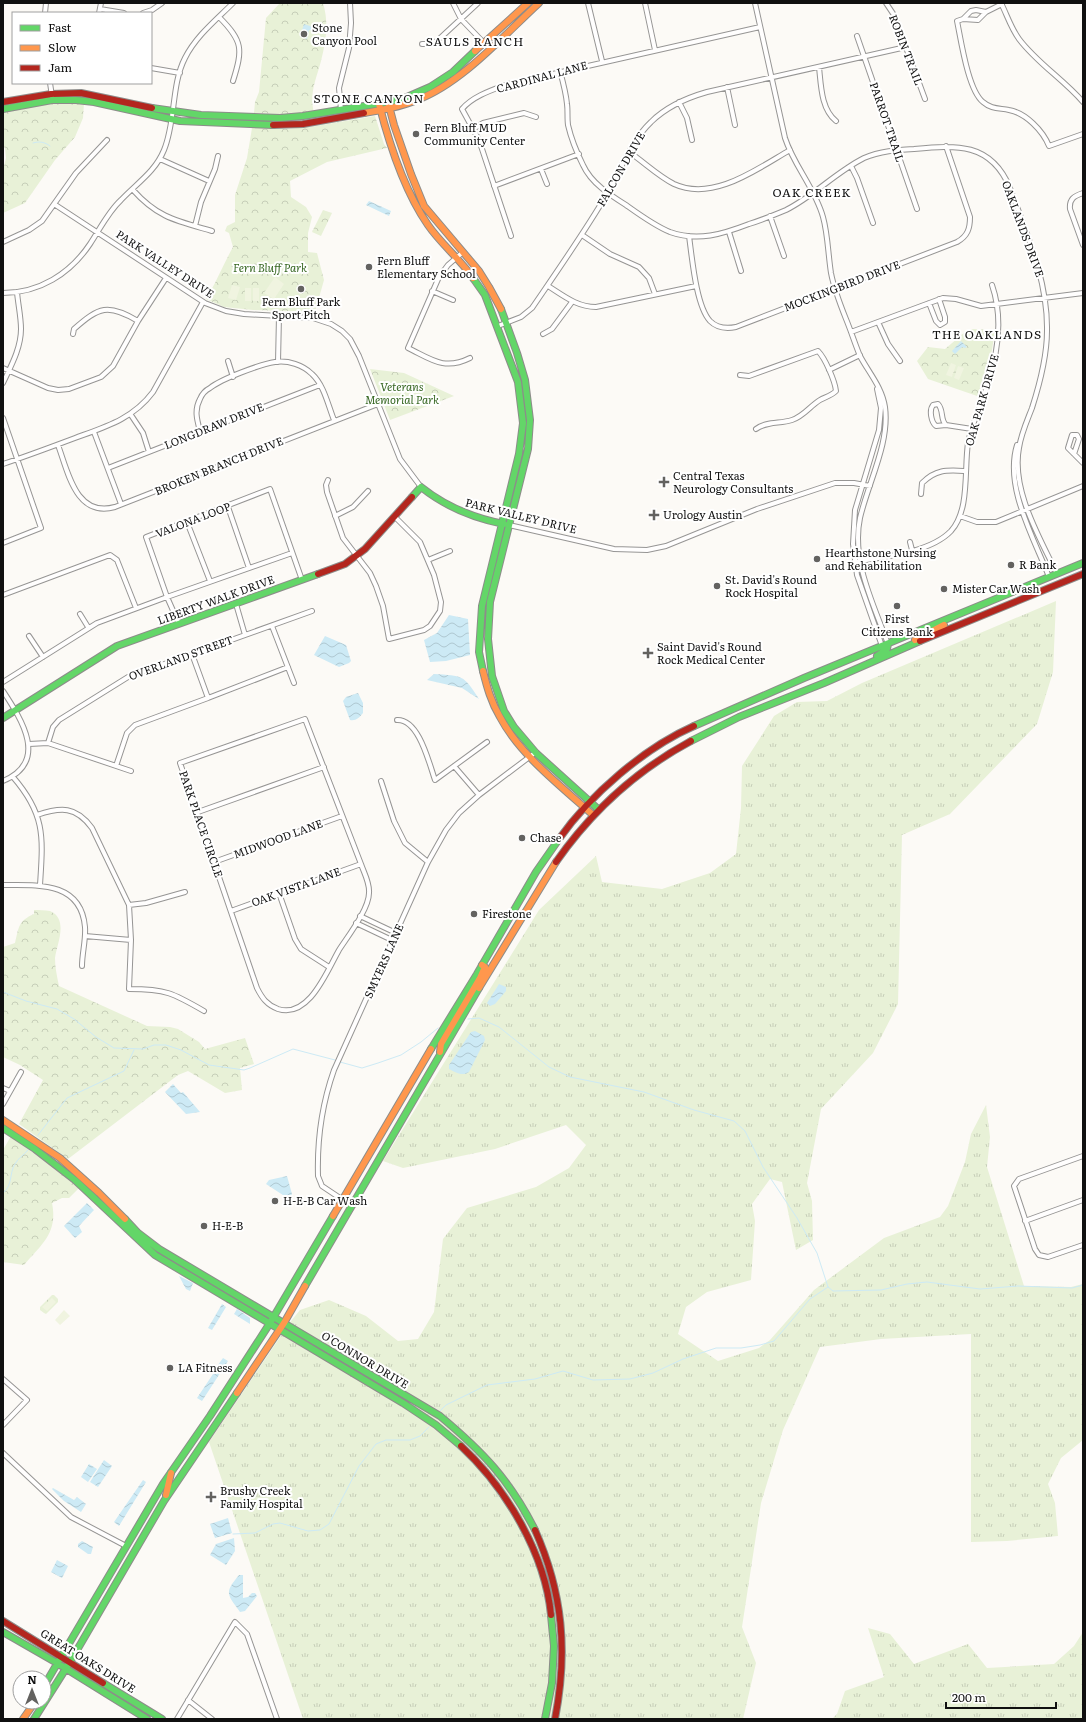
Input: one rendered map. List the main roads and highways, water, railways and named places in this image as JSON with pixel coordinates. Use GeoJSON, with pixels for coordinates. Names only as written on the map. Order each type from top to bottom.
{"type":"FeatureCollection","features":[{"type":"Feature","properties":{"kind":"main road"},"geometry":{"type":"LineString","coordinates":[[173,116],[201,115],[280,118],[304,116],[379,104],[412,95],[442,80],[454,72],[528,3]]}},
{"type":"Feature","properties":{"kind":"main road"},"geometry":{"type":"LineString","coordinates":[[3,102],[86,94],[173,116],[232,124],[303,124],[389,109],[418,100],[447,85],[462,74],[539,3]]}},
{"type":"Feature","properties":{"kind":"main road"},"geometry":{"type":"LineString","coordinates":[[3,109],[52,97]]}},
{"type":"Feature","properties":{"kind":"main road"},"geometry":{"type":"LineString","coordinates":[[388,102],[392,124],[424,205],[428,212],[463,252],[493,293],[506,323],[526,382],[531,415],[531,431],[528,449],[490,602],[486,636],[490,669],[498,697],[516,730],[536,752],[598,809]]}},
{"type":"Feature","properties":{"kind":"main road"},"geometry":{"type":"LineString","coordinates":[[379,104],[386,130],[412,199],[428,226],[456,258],[485,295],[518,382],[523,412],[518,454],[482,606],[479,652],[489,694],[500,718],[529,757],[593,815]]}},
{"type":"Feature","properties":{"kind":"main road","name":"PARK VALLEY DRIVE"},"geometry":{"type":"LineString","coordinates":[[421,487],[437,500],[462,513],[509,525]]}},
{"type":"Feature","properties":{"kind":"main road","name":"LIBERTY WALK DRIVE"},"geometry":{"type":"LineString","coordinates":[[3,718],[109,650],[340,567],[357,556],[421,487]]}},
{"type":"Feature","properties":{"kind":"main road"},"geometry":{"type":"LineString","coordinates":[[52,1672],[100,1588],[171,1473],[270,1323],[411,1081],[458,1006],[536,872],[557,840],[589,802],[623,773],[672,738],[707,720],[1083,563]]}},
{"type":"Feature","properties":{"kind":"main road"},"geometry":{"type":"LineString","coordinates":[[1057,574],[1061,583]]}},
{"type":"Feature","properties":{"kind":"main road"},"geometry":{"type":"LineString","coordinates":[[34,1719],[70,1662],[164,1501],[284,1323],[427,1076],[549,872],[564,849],[598,809],[632,780],[671,753],[712,729],[774,702],[821,684],[914,643],[1083,574]]}},
{"type":"Feature","properties":{"kind":"main road"},"geometry":{"type":"LineString","coordinates":[[1049,577],[1053,586]]}},
{"type":"Feature","properties":{"kind":"main road"},"geometry":{"type":"LineString","coordinates":[[914,643],[918,637],[967,615],[977,607]]}},
{"type":"Feature","properties":{"kind":"main road"},"geometry":{"type":"LineString","coordinates":[[821,684],[825,678],[882,653],[888,648],[885,645]]}},
{"type":"Feature","properties":{"kind":"main road"},"geometry":{"type":"LineString","coordinates":[[770,693],[774,702]]}},
{"type":"Feature","properties":{"kind":"main road"},"geometry":{"type":"LineString","coordinates":[[440,1055],[441,1044],[480,978],[485,967],[482,965]]}},
{"type":"Feature","properties":{"kind":"main road"},"geometry":{"type":"LineString","coordinates":[[427,1076],[426,1066],[430,1055],[455,1014],[458,1006]]}},
{"type":"Feature","properties":{"kind":"main road","name":"O'CONNOR DRIVE"},"geometry":{"type":"LineString","coordinates":[[3,1120],[60,1158],[99,1193],[138,1233],[164,1252],[440,1416],[471,1442],[503,1477],[527,1515],[542,1546],[553,1578],[560,1615],[563,1652],[561,1682],[555,1719]]}},
{"type":"Feature","properties":{"kind":"main road","name":"O'CONNOR DRIVE"},"geometry":{"type":"LineString","coordinates":[[3,1128],[39,1152],[62,1170],[84,1189],[137,1241],[158,1257],[403,1403],[435,1424],[466,1450],[494,1480],[517,1514],[533,1546],[544,1580],[552,1616],[554,1653],[553,1677],[550,1702],[545,1719]]}},
{"type":"Feature","properties":{"kind":"main road"},"geometry":{"type":"LineString","coordinates":[[158,1257],[171,1262],[197,1277],[205,1276]]}},
{"type":"Feature","properties":{"kind":"main road"},"geometry":{"type":"LineString","coordinates":[[200,1283],[205,1281],[218,1288],[229,1291]]}},
{"type":"Feature","properties":{"kind":"main road"},"geometry":{"type":"LineString","coordinates":[[181,1459],[178,1469],[182,1475]]}},
{"type":"Feature","properties":{"kind":"main road"},"geometry":{"type":"LineString","coordinates":[[164,1501],[171,1478],[171,1473]]}},
{"type":"Feature","properties":{"kind":"main road","name":"GREAT OAKS DRIVE"},"geometry":{"type":"LineString","coordinates":[[3,1621],[162,1719]]}},
{"type":"Feature","properties":{"kind":"main road","name":"GREAT OAKS DRIVE"},"geometry":{"type":"LineString","coordinates":[[3,1632],[57,1663],[148,1719]]}},
{"type":"Feature","properties":{"kind":"main road"},"geometry":{"type":"LineString","coordinates":[[115,1699],[119,1692]]}},
{"type":"Feature","properties":{"kind":"main road"},"geometry":{"type":"LineString","coordinates":[[23,1719],[29,1710]]}},
{"type":"Feature","properties":{"kind":"water","name":"Stone Canyon Pool"},"geometry":{"type":"Polygon","coordinates":[[[304,24],[316,28],[315,31],[309,30],[307,39],[300,36],[304,24]]]}},
{"type":"Feature","properties":{"kind":"water"},"geometry":{"type":"Polygon","coordinates":[[[369,201],[391,211],[389,216],[366,205],[369,201]]]}},
{"type":"Feature","properties":{"kind":"water"},"geometry":{"type":"Polygon","coordinates":[[[961,341],[967,347],[962,347],[955,354],[952,351],[961,341]]]}},
{"type":"Feature","properties":{"kind":"water"},"geometry":{"type":"Polygon","coordinates":[[[449,615],[468,619],[470,655],[446,661],[430,662],[424,640],[437,633],[449,615]]]}},
{"type":"Feature","properties":{"kind":"water"},"geometry":{"type":"Polygon","coordinates":[[[325,636],[346,645],[351,661],[349,663],[339,667],[314,655],[325,636]]]}},
{"type":"Feature","properties":{"kind":"water"},"geometry":{"type":"Polygon","coordinates":[[[434,674],[451,675],[461,678],[469,685],[479,699],[462,688],[427,680],[434,674]]]}},
{"type":"Feature","properties":{"kind":"water"},"geometry":{"type":"Polygon","coordinates":[[[358,693],[363,703],[363,713],[357,719],[350,720],[343,701],[346,697],[358,693]]]}},
{"type":"Feature","properties":{"kind":"water"},"geometry":{"type":"Polygon","coordinates":[[[499,984],[506,987],[506,991],[495,1004],[490,1006],[487,1003],[499,984]]]}},
{"type":"Feature","properties":{"kind":"water"},"geometry":{"type":"Polygon","coordinates":[[[475,1031],[484,1036],[485,1040],[469,1072],[464,1074],[456,1073],[449,1069],[449,1065],[471,1032],[475,1031]]]}},
{"type":"Feature","properties":{"kind":"water"},"geometry":{"type":"Polygon","coordinates":[[[173,1084],[181,1093],[183,1092],[200,1112],[186,1114],[165,1092],[173,1084]]]}},
{"type":"Feature","properties":{"kind":"water"},"geometry":{"type":"Polygon","coordinates":[[[287,1176],[292,1194],[289,1199],[266,1184],[269,1180],[287,1176]]]}},
{"type":"Feature","properties":{"kind":"water"},"geometry":{"type":"Polygon","coordinates":[[[87,1203],[94,1210],[79,1226],[82,1232],[75,1238],[64,1226],[87,1203]]]}},
{"type":"Feature","properties":{"kind":"water"},"geometry":{"type":"Polygon","coordinates":[[[179,1276],[193,1283],[190,1291],[186,1289],[179,1276]]]}},
{"type":"Feature","properties":{"kind":"water"},"geometry":{"type":"Polygon","coordinates":[[[222,1304],[226,1307],[212,1330],[208,1328],[222,1304]]]}},
{"type":"Feature","properties":{"kind":"water"},"geometry":{"type":"Polygon","coordinates":[[[237,1309],[250,1318],[250,1324],[234,1314],[237,1309]]]}},
{"type":"Feature","properties":{"kind":"water"},"geometry":{"type":"Polygon","coordinates":[[[223,1358],[228,1361],[202,1401],[197,1398],[213,1374],[211,1372],[223,1358]]]}},
{"type":"Feature","properties":{"kind":"water"},"geometry":{"type":"Polygon","coordinates":[[[104,1460],[112,1466],[98,1487],[90,1482],[104,1460]]]}},
{"type":"Feature","properties":{"kind":"water"},"geometry":{"type":"Polygon","coordinates":[[[89,1464],[97,1469],[88,1482],[81,1477],[89,1464]]]}},
{"type":"Feature","properties":{"kind":"water"},"geometry":{"type":"Polygon","coordinates":[[[143,1480],[146,1482],[119,1526],[114,1522],[143,1480]]]}},
{"type":"Feature","properties":{"kind":"water"},"geometry":{"type":"Polygon","coordinates":[[[53,1488],[74,1500],[77,1497],[86,1504],[81,1512],[64,1501],[52,1489],[53,1488]]]}},
{"type":"Feature","properties":{"kind":"water"},"geometry":{"type":"Polygon","coordinates":[[[228,1518],[232,1533],[215,1538],[210,1524],[228,1518]]]}},
{"type":"Feature","properties":{"kind":"water"},"geometry":{"type":"Polygon","coordinates":[[[234,1538],[235,1551],[226,1565],[210,1555],[216,1544],[234,1538]]]}},
{"type":"Feature","properties":{"kind":"water"},"geometry":{"type":"Polygon","coordinates":[[[82,1541],[93,1547],[91,1554],[88,1554],[78,1547],[78,1544],[82,1541]]]}},
{"type":"Feature","properties":{"kind":"water"},"geometry":{"type":"Polygon","coordinates":[[[57,1560],[68,1566],[62,1578],[51,1572],[57,1560]]]}},
{"type":"Feature","properties":{"kind":"water"},"geometry":{"type":"Polygon","coordinates":[[[239,1575],[243,1575],[243,1598],[248,1597],[252,1593],[255,1593],[257,1596],[245,1611],[240,1612],[229,1594],[231,1586],[239,1575]]]}},
{"type":"Feature","properties":{"kind":"waterway"},"geometry":{"type":"LineString","coordinates":[[33,143],[42,142],[50,146]]}},
{"type":"Feature","properties":{"kind":"waterway"},"geometry":{"type":"LineString","coordinates":[[3,992],[26,1001],[57,1009],[74,1019],[96,1037],[114,1048],[143,1049],[154,1045],[166,1045],[181,1050],[209,1065],[244,1070],[293,1049],[335,1060]]}},
{"type":"Feature","properties":{"kind":"waterway"},"geometry":{"type":"LineString","coordinates":[[468,1019],[479,1018],[499,1027],[549,1067],[570,1077],[644,1092],[694,1110],[734,1121],[745,1131],[763,1167],[797,1218],[817,1253],[828,1287],[833,1291],[881,1290],[907,1284],[927,1282],[980,1289],[1018,1286],[1072,1288],[1083,1285]]}},
{"type":"Feature","properties":{"kind":"waterway"},"geometry":{"type":"LineString","coordinates":[[340,1062],[362,1068],[378,1063],[401,1055],[421,1042],[438,1028]]}},
{"type":"Feature","properties":{"kind":"waterway"},"geometry":{"type":"LineString","coordinates":[[38,1135],[67,1098],[124,1071],[134,1050]]}},
{"type":"Feature","properties":{"kind":"waterway"},"geometry":{"type":"LineString","coordinates":[[3,1193],[10,1183],[15,1164],[28,1150]]}},
{"type":"Feature","properties":{"kind":"waterway"},"geometry":{"type":"LineString","coordinates":[[440,1411],[446,1405],[487,1385],[535,1379],[563,1371],[593,1380],[630,1379],[653,1373],[683,1359],[716,1348],[741,1348],[774,1341],[810,1299],[828,1287]]}},
{"type":"Feature","properties":{"kind":"waterway"},"geometry":{"type":"LineString","coordinates":[[233,1534],[255,1533],[273,1524],[280,1523],[308,1531],[320,1530],[329,1524],[359,1466],[376,1444],[386,1440],[410,1440],[420,1436],[429,1427]]}},
{"type":"Feature","properties":{"kind":"place","name":"Stone Canyon Pool"},"geometry":{"type":"Point","coordinates":[304,34]}},
{"type":"Feature","properties":{"kind":"place","name":"Fern Bluff MUD Community Center"},"geometry":{"type":"Point","coordinates":[416,134]}},
{"type":"Feature","properties":{"kind":"place","name":"Fern Bluff Elementary School"},"geometry":{"type":"Point","coordinates":[369,267]}},
{"type":"Feature","properties":{"kind":"place","name":"Fern Bluff Park Sport Pitch"},"geometry":{"type":"Point","coordinates":[301,289]}},
{"type":"Feature","properties":{"kind":"place","name":"Central Texas Neurology Consultants"},"geometry":{"type":"Point","coordinates":[664,482]}},
{"type":"Feature","properties":{"kind":"place","name":"Urology Austin"},"geometry":{"type":"Point","coordinates":[654,515]}},
{"type":"Feature","properties":{"kind":"place","name":"Hearthstone Nursing and Rehabilitation"},"geometry":{"type":"Point","coordinates":[817,559]}},
{"type":"Feature","properties":{"kind":"place","name":"R Bank"},"geometry":{"type":"Point","coordinates":[1011,565]}},
{"type":"Feature","properties":{"kind":"place","name":"St. David's Round Rock Hospital"},"geometry":{"type":"Point","coordinates":[717,586]}},
{"type":"Feature","properties":{"kind":"place","name":"Mister Car Wash"},"geometry":{"type":"Point","coordinates":[944,589]}},
{"type":"Feature","properties":{"kind":"place","name":"First Citizens Bank"},"geometry":{"type":"Point","coordinates":[897,606]}},
{"type":"Feature","properties":{"kind":"place","name":"Saint David's Round Rock Medical Center"},"geometry":{"type":"Point","coordinates":[648,653]}},
{"type":"Feature","properties":{"kind":"place","name":"Chase"},"geometry":{"type":"Point","coordinates":[522,838]}},
{"type":"Feature","properties":{"kind":"place","name":"Firestone"},"geometry":{"type":"Point","coordinates":[474,914]}},
{"type":"Feature","properties":{"kind":"place","name":"H-E-B Car Wash"},"geometry":{"type":"Point","coordinates":[275,1201]}},
{"type":"Feature","properties":{"kind":"place","name":"H-E-B"},"geometry":{"type":"Point","coordinates":[204,1226]}},
{"type":"Feature","properties":{"kind":"place","name":"LA Fitness"},"geometry":{"type":"Point","coordinates":[170,1368]}},
{"type":"Feature","properties":{"kind":"place","name":"Brushy Creek Family Hospital"},"geometry":{"type":"Point","coordinates":[211,1497]}},
{"type":"Feature","properties":{"kind":"district","name":"SAULS RANCH"},"geometry":{"type":"Point","coordinates":[475,42]}},
{"type":"Feature","properties":{"kind":"district","name":"STONE CANYON"},"geometry":{"type":"Point","coordinates":[369,99]}},
{"type":"Feature","properties":{"kind":"district","name":"OAK CREEK"},"geometry":{"type":"Point","coordinates":[812,193]}},
{"type":"Feature","properties":{"kind":"district","name":"THE OAKLANDS"},"geometry":{"type":"Point","coordinates":[987,335]}},
{"type":"Feature","properties":{"kind":"park label","name":"Fern Bluff Park"},"geometry":{"type":"Point","coordinates":[270,268]}},
{"type":"Feature","properties":{"kind":"park label","name":"Veterans Memorial Park"},"geometry":{"type":"Point","coordinates":[402,393]}}]}
